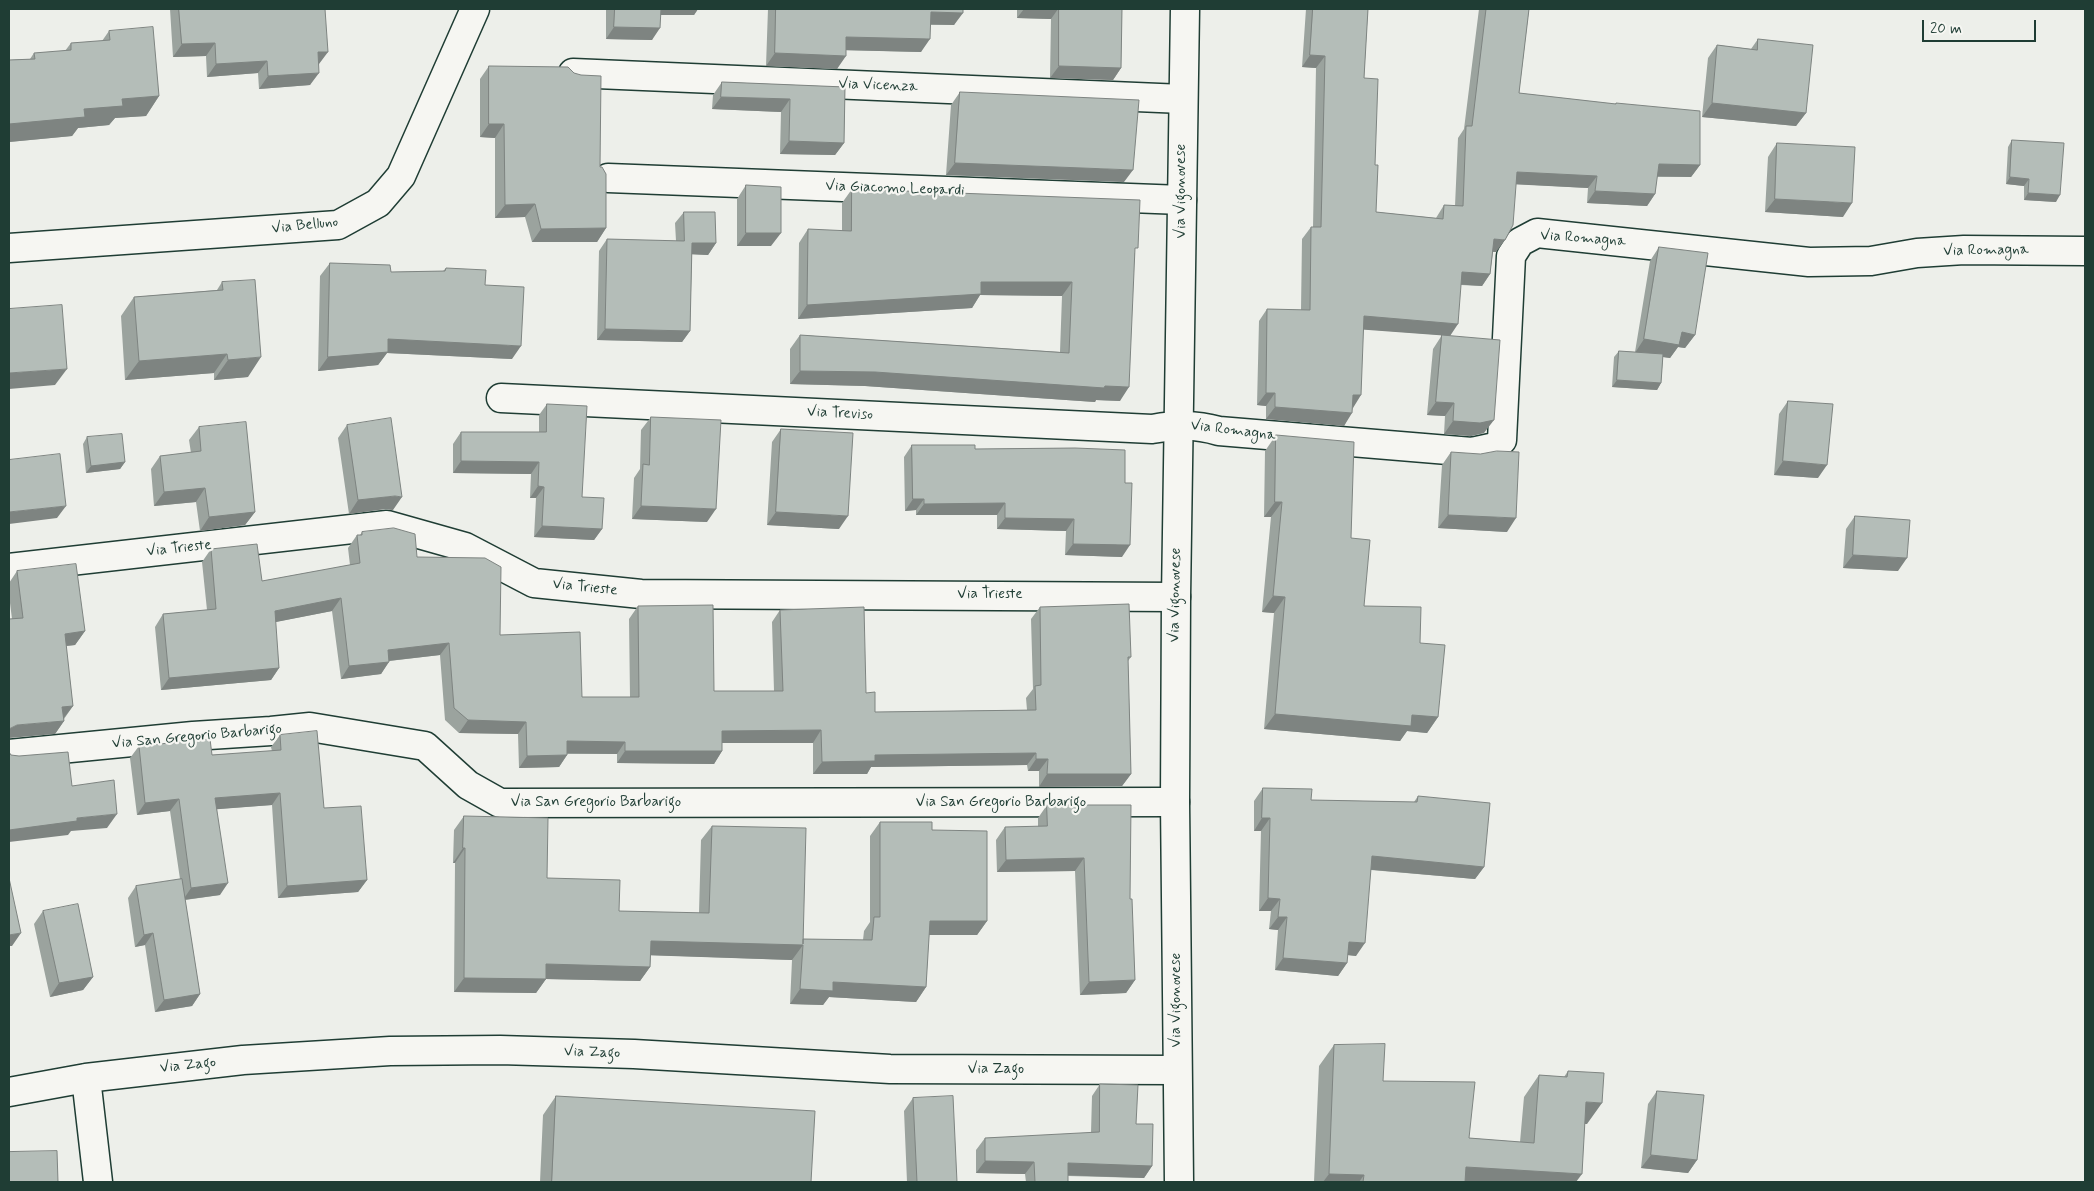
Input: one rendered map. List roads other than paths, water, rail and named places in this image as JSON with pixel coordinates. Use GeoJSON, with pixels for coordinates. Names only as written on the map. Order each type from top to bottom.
{"type":"FeatureCollection","features":[{"type":"Feature","properties":{"kind":"street","name":"Via Belluno"},"geometry":{"type":"LineString","coordinates":[[9,248],[338,225],[378,203],[401,176],[475,9]]}},
{"type":"Feature","properties":{"kind":"street","name":"Via Vigonovese"},"geometry":{"type":"LineString","coordinates":[[1179,1182],[1175,802],[1176,596],[1185,9]]}},
{"type":"Feature","properties":{"kind":"street","name":"Via Vicenza"},"geometry":{"type":"LineString","coordinates":[[573,73],[1183,99]]}},
{"type":"Feature","properties":{"kind":"street","name":"Via Giacomo Leopardi"},"geometry":{"type":"LineString","coordinates":[[608,178],[1182,200]]}},
{"type":"Feature","properties":{"kind":"street","name":"Via Romagna"},"geometry":{"type":"LineString","coordinates":[[1179,425],[1202,426],[1219,431],[1439,450],[1472,452],[1495,448],[1502,440],[1511,256],[1520,242],[1537,233],[1809,262],[1871,261],[1917,253],[1964,250],[2085,251]]}},
{"type":"Feature","properties":{"kind":"street","name":"Via Treviso"},"geometry":{"type":"LineString","coordinates":[[501,398],[1142,429],[1179,425]]}},
{"type":"Feature","properties":{"kind":"street","name":"Via Trieste"},"geometry":{"type":"LineString","coordinates":[[9,568],[387,525],[465,547],[534,583],[641,594],[1176,596]]}},
{"type":"Feature","properties":{"kind":"street","name":"Via San Gregorio Barbarigo"},"geometry":{"type":"LineString","coordinates":[[9,754],[310,727],[425,746],[468,785],[500,803],[1175,802]]}},
{"type":"Feature","properties":{"kind":"street","name":"Via Zago"},"geometry":{"type":"LineString","coordinates":[[9,1092],[86,1078],[243,1060],[436,1050],[634,1054],[890,1069],[1177,1070]]}},
{"type":"Feature","properties":{"kind":"street"},"geometry":{"type":"LineString","coordinates":[[86,1078],[98,1182]]}}]}
